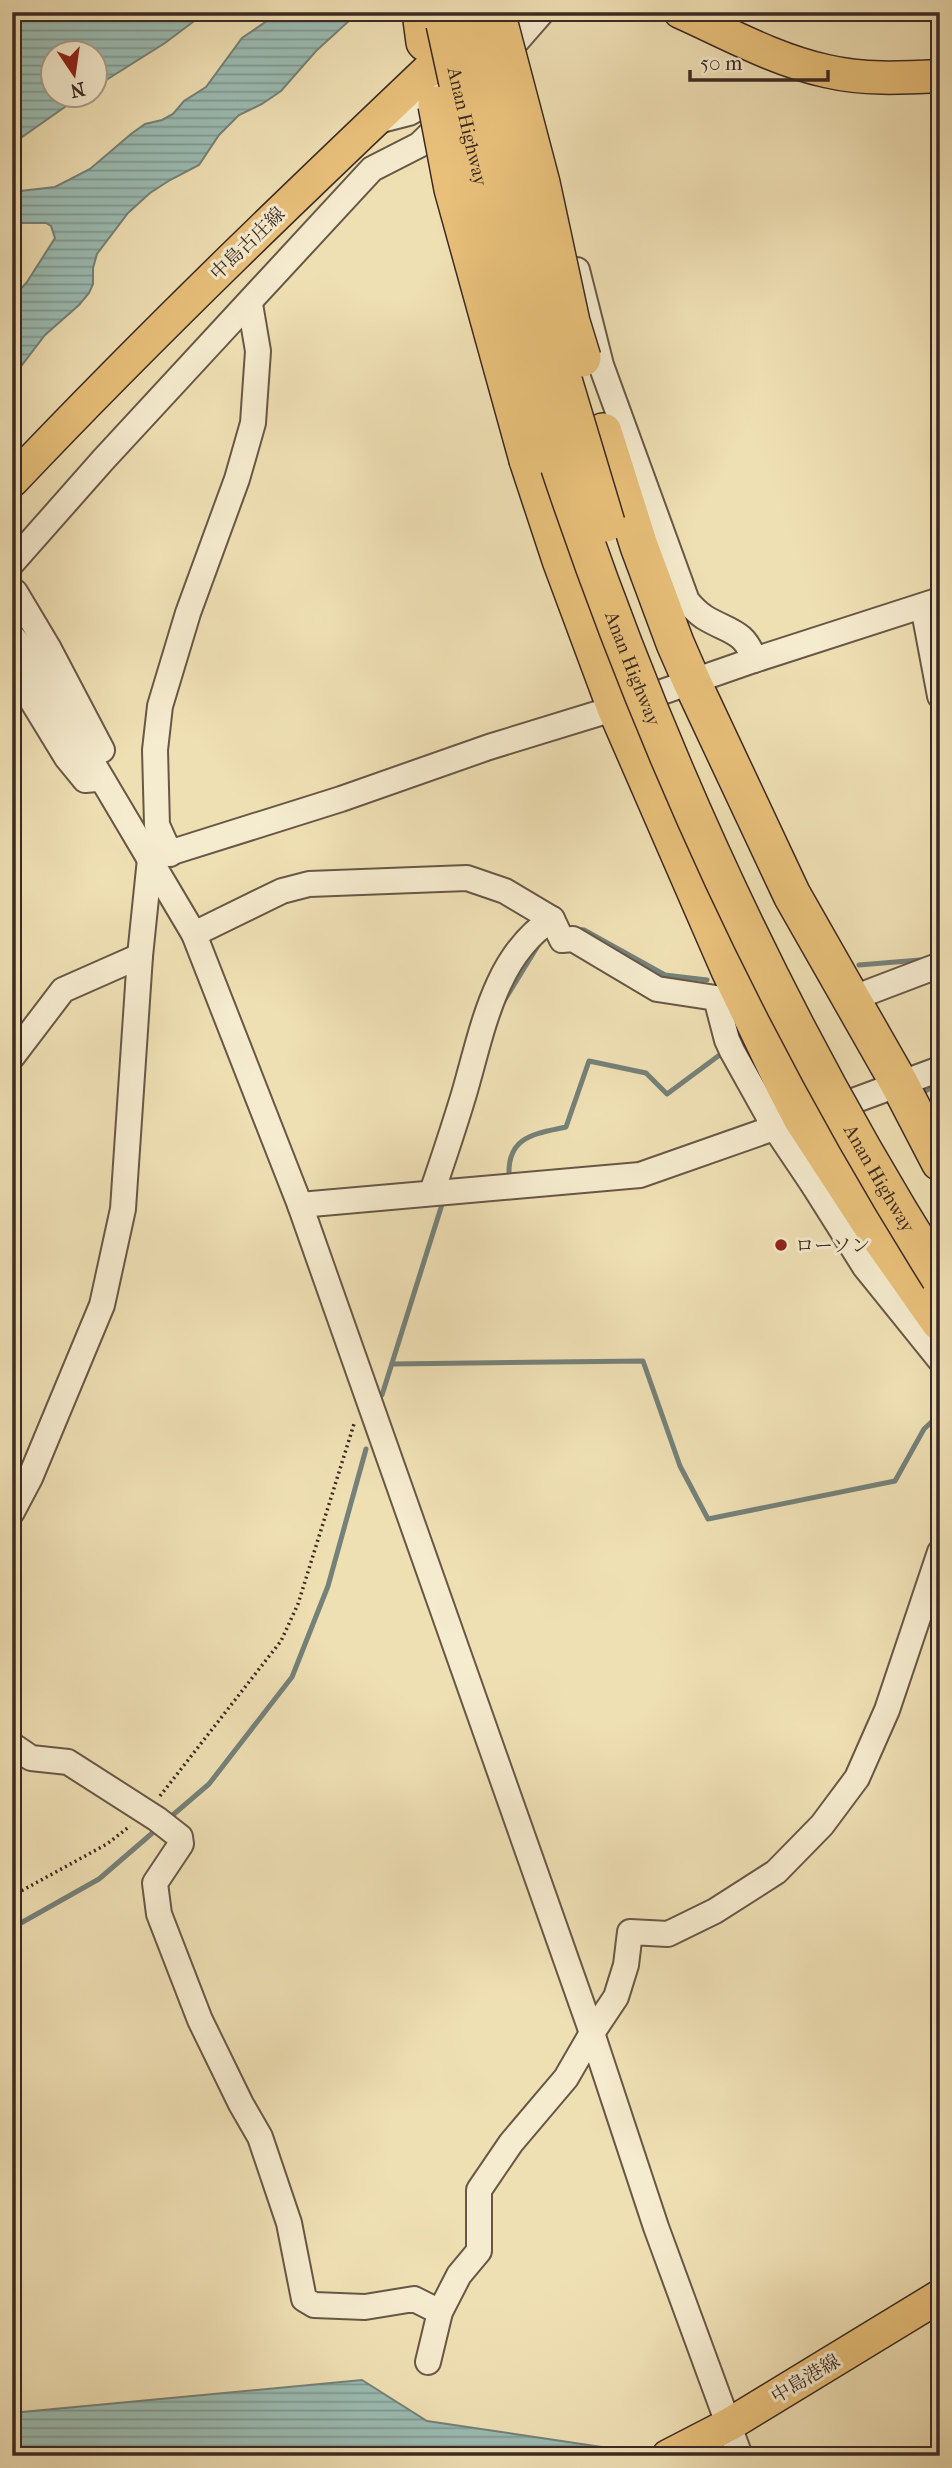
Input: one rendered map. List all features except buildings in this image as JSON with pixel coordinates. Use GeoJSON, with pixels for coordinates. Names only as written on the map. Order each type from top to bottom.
{"type":"FeatureCollection","features":[{"type":"Feature","properties":{"kind":"highway"},"geometry":{"type":"LineString","coordinates":[[421,12],[453,189],[528,460],[561,560],[616,708],[730,970],[788,1123],[824,1177],[871,1224],[940,1322]]}},
{"type":"Feature","properties":{"kind":"highway","name":"Anan Highway"},"geometry":{"type":"LineString","coordinates":[[442,12],[467,130],[549,431],[639,687],[711,851],[787,1008],[901,1216],[940,1278]]}},
{"type":"Feature","properties":{"kind":"highway","name":"Anan Highway"},"geometry":{"type":"LineString","coordinates":[[472,12],[534,283],[604,519],[661,681],[790,963],[838,1056],[940,1231]]}},
{"type":"Feature","properties":{"kind":"highway"},"geometry":{"type":"LineString","coordinates":[[508,26],[571,322],[639,546],[675,643],[792,895],[899,1083],[940,1162]]}},
{"type":"Feature","properties":{"kind":"main road","name":"中島古庄線"},"geometry":{"type":"LineString","coordinates":[[12,481],[107,381],[489,12]]}},
{"type":"Feature","properties":{"kind":"main road"},"geometry":{"type":"LineString","coordinates":[[680,12],[785,59],[826,72],[880,79],[940,76]]}},
{"type":"Feature","properties":{"kind":"main road","name":"中島港線"},"geometry":{"type":"LineString","coordinates":[[668,2456],[730,2424],[940,2295]]}},
{"type":"Feature","properties":{"kind":"street"},"geometry":{"type":"LineString","coordinates":[[508,26],[542,12]]}},
{"type":"Feature","properties":{"kind":"street"},"geometry":{"type":"LineString","coordinates":[[12,563],[103,460],[372,169],[419,145],[481,84],[499,62],[508,26]]}},
{"type":"Feature","properties":{"kind":"street"},"geometry":{"type":"LineString","coordinates":[[508,26],[534,85],[601,365],[687,601],[702,616],[742,636],[750,646],[754,660]]}},
{"type":"Feature","properties":{"kind":"street"},"geometry":{"type":"LineString","coordinates":[[374,122],[410,113],[499,62]]}},
{"type":"Feature","properties":{"kind":"street"},"geometry":{"type":"LineString","coordinates":[[12,1512],[30,1478],[102,1305],[123,1209],[140,956],[160,856],[155,750],[160,706],[188,614],[237,479],[253,423],[258,351],[250,304]]}},
{"type":"Feature","properties":{"kind":"street"},"geometry":{"type":"LineString","coordinates":[[13,588],[49,649],[109,766],[101,779]]}},
{"type":"Feature","properties":{"kind":"street"},"geometry":{"type":"LineString","coordinates":[[160,856],[341,799],[489,747],[616,708],[931,603],[940,695]]}},
{"type":"Feature","properties":{"kind":"street"},"geometry":{"type":"LineString","coordinates":[[12,636],[21,664],[101,779],[160,856],[194,934],[300,1205],[592,2033],[656,2227],[740,2456]]}},
{"type":"Feature","properties":{"kind":"street"},"geometry":{"type":"LineString","coordinates":[[194,934],[282,891],[309,884],[467,878],[505,891],[556,927],[562,940],[573,939],[583,944],[657,989],[716,998],[729,1046],[788,1123]]}},
{"type":"Feature","properties":{"kind":"street"},"geometry":{"type":"LineString","coordinates":[[441,1191],[498,984],[537,929],[556,927]]}},
{"type":"Feature","properties":{"kind":"street"},"geometry":{"type":"LineString","coordinates":[[12,1057],[64,990],[140,956]]}},
{"type":"Feature","properties":{"kind":"street"},"geometry":{"type":"LineString","coordinates":[[869,992],[940,965]]}},
{"type":"Feature","properties":{"kind":"street"},"geometry":{"type":"LineString","coordinates":[[300,1205],[640,1175],[940,1069]]}},
{"type":"Feature","properties":{"kind":"street"},"geometry":{"type":"LineString","coordinates":[[824,1177],[865,1267],[940,1360]]}},
{"type":"Feature","properties":{"kind":"street"},"geometry":{"type":"LineString","coordinates":[[428,2362],[440,2312],[459,2275],[479,2251],[479,2190],[511,2143],[566,2078],[616,1997],[626,1965],[630,1932],[668,1934],[715,1911],[776,1872],[822,1825],[857,1778],[887,1710],[940,1552]]}},
{"type":"Feature","properties":{"kind":"street"},"geometry":{"type":"LineString","coordinates":[[12,1745],[32,1758],[68,1762],[180,1837],[181,1844],[155,1883],[159,1914],[200,2020],[260,2137],[289,2223],[304,2299],[314,2305],[365,2308],[414,2298],[440,2312]]}},
{"type":"Feature","properties":{"kind":"path"},"geometry":{"type":"LineString","coordinates":[[12,1896],[152,1816],[281,1641],[298,1604],[356,1418],[368,1402]]}},
{"type":"Feature","properties":{"kind":"water"},"geometry":{"type":"Polygon","coordinates":[[[12,12],[206,12],[165,43],[108,79],[108,38],[38,38],[38,108],[63,108],[12,144],[12,12]]]}},
{"type":"Feature","properties":{"kind":"water"},"geometry":{"type":"Polygon","coordinates":[[[280,12],[342,12],[350,20],[316,51],[281,91],[239,115],[219,135],[199,165],[150,193],[128,213],[97,254],[93,268],[93,284],[89,293],[45,335],[22,365],[12,372],[12,299],[27,282],[55,238],[51,226],[46,223],[12,223],[12,192],[55,187],[90,169],[145,124],[173,114],[184,101],[206,87],[242,38],[280,12]]]}},
{"type":"Feature","properties":{"kind":"water"},"geometry":{"type":"Polygon","coordinates":[[[362,2380],[427,2421],[615,2449],[635,2456],[12,2456],[12,2413],[362,2380]]]}},
{"type":"Feature","properties":{"kind":"waterway"},"geometry":{"type":"LineString","coordinates":[[575,929],[584,930],[665,975],[707,980]]}},
{"type":"Feature","properties":{"kind":"waterway"},"geometry":{"type":"LineString","coordinates":[[504,1001],[539,944]]}},
{"type":"Feature","properties":{"kind":"waterway"},"geometry":{"type":"LineString","coordinates":[[859,965],[920,960]]}},
{"type":"Feature","properties":{"kind":"waterway"},"geometry":{"type":"LineString","coordinates":[[509,1174],[510,1161],[518,1144],[534,1135],[566,1127],[589,1061],[646,1073],[667,1094],[725,1051]]}},
{"type":"Feature","properties":{"kind":"waterway"},"geometry":{"type":"LineString","coordinates":[[919,1095],[940,1082]]}},
{"type":"Feature","properties":{"kind":"waterway"},"geometry":{"type":"LineString","coordinates":[[382,1395],[444,1198]]}},
{"type":"Feature","properties":{"kind":"waterway"},"geometry":{"type":"LineString","coordinates":[[392,1364],[643,1361],[680,1466],[708,1519],[895,1481],[924,1429],[940,1414]]}},
{"type":"Feature","properties":{"kind":"waterway"},"geometry":{"type":"LineString","coordinates":[[167,1820],[209,1784],[292,1677],[328,1586],[366,1449]]}},
{"type":"Feature","properties":{"kind":"waterway"},"geometry":{"type":"LineString","coordinates":[[12,1928],[99,1879],[157,1829]]}},
{"type":"Feature","properties":{"kind":"place","name":"ローソン"},"geometry":{"type":"Point","coordinates":[781,1245]}}]}
